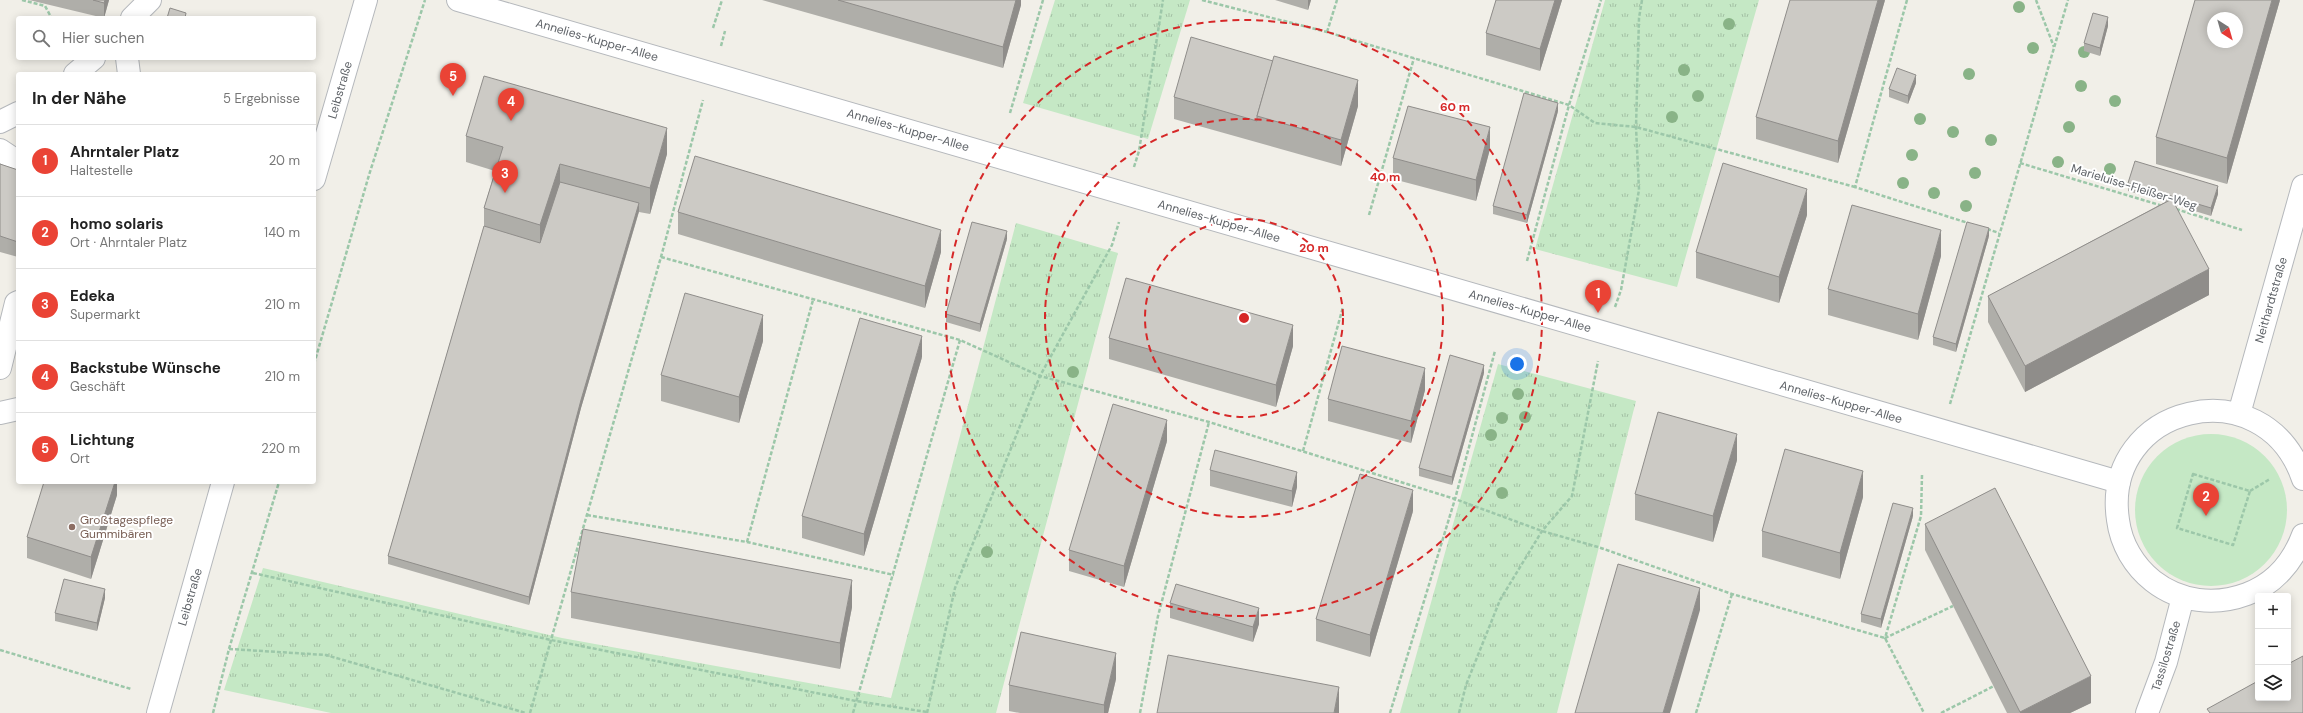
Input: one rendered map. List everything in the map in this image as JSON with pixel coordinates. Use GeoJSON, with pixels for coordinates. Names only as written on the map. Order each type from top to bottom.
{"type":"FeatureCollection","features":[{"type":"Feature","properties":{"kind":"street"},"geometry":{"type":"LineString","coordinates":[[134,16],[150,0]]}},
{"type":"Feature","properties":{"kind":"street","name":"Leibstraße"},"geometry":{"type":"LineString","coordinates":[[316,172],[366,0]]}},
{"type":"Feature","properties":{"kind":"street","name":"Annelies-Kupper-Allee"},"geometry":{"type":"LineString","coordinates":[[458,0],[2119,482]]}},
{"type":"Feature","properties":{"kind":"street"},"geometry":{"type":"LineString","coordinates":[[77,72],[92,60]]}},
{"type":"Feature","properties":{"kind":"street"},"geometry":{"type":"LineString","coordinates":[[127,60],[129,72]]}},
{"type":"Feature","properties":{"kind":"street"},"geometry":{"type":"LineString","coordinates":[[0,122],[16,113]]}},
{"type":"Feature","properties":{"kind":"street"},"geometry":{"type":"LineString","coordinates":[[0,150],[16,161]]}},
{"type":"Feature","properties":{"kind":"street","name":"Neithardtstraße"},"geometry":{"type":"LineString","coordinates":[[2239,414],[2303,186]]}},
{"type":"Feature","properties":{"kind":"street"},"geometry":{"type":"LineString","coordinates":[[0,368],[16,304]]}},
{"type":"Feature","properties":{"kind":"street"},"geometry":{"type":"LineString","coordinates":[[0,413],[16,409]]}},
{"type":"Feature","properties":{"kind":"street"},"geometry":{"type":"LineString","coordinates":[[2303,479],[2298,464],[2283,442],[2263,424],[2239,414],[2214,410],[2188,413],[2164,423],[2144,438],[2128,458],[2119,482],[2116,507],[2119,532],[2129,555],[2143,573],[2161,588],[2182,597],[2208,602],[2233,599],[2257,590],[2281,572],[2292,558],[2303,536]]}},
{"type":"Feature","properties":{"kind":"street","name":"Leibstraße"},"geometry":{"type":"LineString","coordinates":[[158,713],[222,484]]}},
{"type":"Feature","properties":{"kind":"street","name":"Tassilostraße"},"geometry":{"type":"LineString","coordinates":[[2147,713],[2166,662],[2182,597]]}},
{"type":"Feature","properties":{"kind":"path"},"geometry":{"type":"LineString","coordinates":[[22,0],[45,6],[51,16]]}},
{"type":"Feature","properties":{"kind":"path"},"geometry":{"type":"LineString","coordinates":[[316,357],[369,175],[425,0]]}},
{"type":"Feature","properties":{"kind":"path"},"geometry":{"type":"LineString","coordinates":[[713,28],[722,0]]}},
{"type":"Feature","properties":{"kind":"path"},"geometry":{"type":"LineString","coordinates":[[1010,113],[1043,0]]}},
{"type":"Feature","properties":{"kind":"path"},"geometry":{"type":"LineString","coordinates":[[253,573],[551,640],[856,702],[927,712],[955,588],[1040,376],[1112,245],[1139,151],[1163,0]]}},
{"type":"Feature","properties":{"kind":"path"},"geometry":{"type":"LineString","coordinates":[[1202,0],[1327,32],[1569,105],[1595,123],[1636,127],[1855,187],[1969,223]]}},
{"type":"Feature","properties":{"kind":"path"},"geometry":{"type":"LineString","coordinates":[[1327,32],[1336,0]]}},
{"type":"Feature","properties":{"kind":"path"},"geometry":{"type":"LineString","coordinates":[[1527,260],[1569,105],[1601,0]]}},
{"type":"Feature","properties":{"kind":"path"},"geometry":{"type":"LineString","coordinates":[[1459,713],[1466,685],[1500,600],[1542,531],[1572,496],[1594,380],[1606,333],[1621,290],[1639,190],[1636,127],[1639,18],[1642,0]]}},
{"type":"Feature","properties":{"kind":"path"},"geometry":{"type":"LineString","coordinates":[[1855,187],[1907,0]]}},
{"type":"Feature","properties":{"kind":"path"},"geometry":{"type":"LineString","coordinates":[[2036,0],[2054,47]]}},
{"type":"Feature","properties":{"kind":"path"},"geometry":{"type":"LineString","coordinates":[[1957,377],[2068,0]]}},
{"type":"Feature","properties":{"kind":"path"},"geometry":{"type":"LineString","coordinates":[[530,713],[662,257],[688,162],[696,123],[726,31]]}},
{"type":"Feature","properties":{"kind":"path"},"geometry":{"type":"LineString","coordinates":[[1369,215],[1414,58]]}},
{"type":"Feature","properties":{"kind":"path","name":"Marieluise-Fleißer-Weg"},"geometry":{"type":"LineString","coordinates":[[2020,163],[2242,230]]}},
{"type":"Feature","properties":{"kind":"path"},"geometry":{"type":"LineString","coordinates":[[1984,228],[1999,233]]}},
{"type":"Feature","properties":{"kind":"path"},"geometry":{"type":"LineString","coordinates":[[662,257],[960,340],[1040,376],[1209,422],[1303,451],[1455,499],[1542,531],[1598,547],[1732,594],[1885,638],[1953,606]]}},
{"type":"Feature","properties":{"kind":"path"},"geometry":{"type":"LineString","coordinates":[[747,542],[813,300]]}},
{"type":"Feature","properties":{"kind":"path"},"geometry":{"type":"LineString","coordinates":[[1303,451],[1343,307]]}},
{"type":"Feature","properties":{"kind":"path"},"geometry":{"type":"LineString","coordinates":[[853,713],[894,575],[960,340]]}},
{"type":"Feature","properties":{"kind":"path"},"geometry":{"type":"LineString","coordinates":[[1390,713],[1455,499],[1495,351]]}},
{"type":"Feature","properties":{"kind":"path"},"geometry":{"type":"LineString","coordinates":[[1140,713],[1158,616],[1209,422]]}},
{"type":"Feature","properties":{"kind":"path"},"geometry":{"type":"LineString","coordinates":[[2193,474],[2250,491],[2233,545],[2176,528],[2193,474]]}},
{"type":"Feature","properties":{"kind":"path"},"geometry":{"type":"LineString","coordinates":[[1922,475],[1921,516],[1885,638],[1924,713]]}},
{"type":"Feature","properties":{"kind":"path"},"geometry":{"type":"LineString","coordinates":[[213,713],[229,649],[278,484]]}},
{"type":"Feature","properties":{"kind":"path"},"geometry":{"type":"LineString","coordinates":[[587,515],[747,542],[894,575]]}},
{"type":"Feature","properties":{"kind":"path"},"geometry":{"type":"LineString","coordinates":[[1696,713],[1732,594]]}},
{"type":"Feature","properties":{"kind":"path"},"geometry":{"type":"LineString","coordinates":[[229,649],[326,655],[526,713]]}},
{"type":"Feature","properties":{"kind":"path"},"geometry":{"type":"LineString","coordinates":[[0,650],[131,689]]}},
{"type":"Feature","properties":{"kind":"path"},"geometry":{"type":"LineString","coordinates":[[1941,713],[1994,686]]}},
{"type":"Feature","properties":{"kind":"green space"},"geometry":{"type":"Polygon","coordinates":[[[1055,0],[1190,0],[1148,139],[1023,103],[1055,0]]]}},
{"type":"Feature","properties":{"kind":"green space"},"geometry":{"type":"Polygon","coordinates":[[[1605,0],[1759,0],[1677,287],[1535,249],[1605,0]]]}},
{"type":"Feature","properties":{"kind":"green space"},"geometry":{"type":"Polygon","coordinates":[[[1016,223],[1118,253],[996,713],[331,713],[224,690],[263,568],[562,638],[891,698],[1016,223]]]}},
{"type":"Feature","properties":{"kind":"green space"},"geometry":{"type":"Polygon","coordinates":[[[1498,364],[1636,401],[1557,713],[1400,713],[1498,364]]]}},
{"type":"Feature","properties":{"kind":"green space"},"geometry":{"type":"Polygon","coordinates":[[[2211,434],[2233,437],[2247,443],[2265,456],[2278,474],[2284,488],[2287,510],[2284,532],[2278,546],[2265,564],[2247,577],[2233,583],[2211,586],[2189,583],[2175,577],[2157,564],[2144,546],[2138,532],[2135,510],[2138,488],[2144,474],[2157,456],[2175,443],[2189,437],[2211,434]]]}},
{"type":"Feature","properties":{"kind":"building"},"geometry":{"type":"Polygon","coordinates":[[[93,0],[105,0],[104,3],[93,0]]]}},
{"type":"Feature","properties":{"kind":"building"},"geometry":{"type":"Polygon","coordinates":[[[838,0],[1016,0],[1003,47],[838,0]]]}},
{"type":"Feature","properties":{"kind":"building"},"geometry":{"type":"Polygon","coordinates":[[[1496,0],[1555,0],[1540,49],[1486,33],[1496,0]]]}},
{"type":"Feature","properties":{"kind":"building"},"geometry":{"type":"Polygon","coordinates":[[[1790,0],[1878,0],[1838,141],[1756,117],[1790,0]]]}},
{"type":"Feature","properties":{"kind":"building"},"geometry":{"type":"Polygon","coordinates":[[[2195,0],[2272,0],[2227,158],[2156,137],[2195,0]]]}},
{"type":"Feature","properties":{"kind":"building"},"geometry":{"type":"Polygon","coordinates":[[[170,8],[186,13],[185,16],[168,16],[170,8]]]}},
{"type":"Feature","properties":{"kind":"building"},"geometry":{"type":"Polygon","coordinates":[[[2093,13],[2108,17],[2100,48],[2084,43],[2093,13]]]}},
{"type":"Feature","properties":{"kind":"building"},"geometry":{"type":"Polygon","coordinates":[[[1191,37],[1273,61],[1257,116],[1257,121],[1174,97],[1191,37]]]}},
{"type":"Feature","properties":{"kind":"building"},"geometry":{"type":"Polygon","coordinates":[[[1274,56],[1358,80],[1341,140],[1257,116],[1274,56]]]}},
{"type":"Feature","properties":{"kind":"building"},"geometry":{"type":"Polygon","coordinates":[[[1897,68],[1916,75],[1908,96],[1889,89],[1897,68]]]}},
{"type":"Feature","properties":{"kind":"building"},"geometry":{"type":"Polygon","coordinates":[[[484,76],[667,128],[650,188],[560,164],[540,225],[484,208],[503,147],[466,136],[484,76]]]}},
{"type":"Feature","properties":{"kind":"building"},"geometry":{"type":"Polygon","coordinates":[[[1524,93],[1558,103],[1527,215],[1493,206],[1524,93]]]}},
{"type":"Feature","properties":{"kind":"building"},"geometry":{"type":"Polygon","coordinates":[[[1408,106],[1490,127],[1476,180],[1393,158],[1408,106]]]}},
{"type":"Feature","properties":{"kind":"building"},"geometry":{"type":"Polygon","coordinates":[[[695,156],[941,230],[925,286],[678,212],[695,156]]]}},
{"type":"Feature","properties":{"kind":"building"},"geometry":{"type":"Polygon","coordinates":[[[2135,161],[2218,186],[2211,208],[2128,183],[2135,161]]]}},
{"type":"Feature","properties":{"kind":"building"},"geometry":{"type":"Polygon","coordinates":[[[1723,163],[1807,189],[1779,277],[1696,252],[1723,163]]]}},
{"type":"Feature","properties":{"kind":"building"},"geometry":{"type":"Polygon","coordinates":[[[0,164],[16,169],[16,241],[0,236],[0,164]]]}},
{"type":"Feature","properties":{"kind":"building"},"geometry":{"type":"Polygon","coordinates":[[[560,182],[639,203],[581,400],[529,597],[388,556],[484,226],[540,243],[560,182]]]}},
{"type":"Feature","properties":{"kind":"building"},"geometry":{"type":"Polygon","coordinates":[[[2172,199],[2209,269],[2025,366],[1988,296],[2172,199]]]}},
{"type":"Feature","properties":{"kind":"building"},"geometry":{"type":"Polygon","coordinates":[[[1852,205],[1941,230],[1918,314],[1828,289],[1852,205]]]}},
{"type":"Feature","properties":{"kind":"building"},"geometry":{"type":"Polygon","coordinates":[[[972,222],[1007,231],[980,324],[946,314],[972,222]]]}},
{"type":"Feature","properties":{"kind":"building"},"geometry":{"type":"Polygon","coordinates":[[[1967,222],[1989,228],[1956,344],[1933,337],[1967,222]]]}},
{"type":"Feature","properties":{"kind":"building"},"geometry":{"type":"Polygon","coordinates":[[[1126,278],[1293,325],[1276,385],[1109,338],[1126,278]]]}},
{"type":"Feature","properties":{"kind":"building"},"geometry":{"type":"Polygon","coordinates":[[[685,293],[763,315],[739,397],[661,375],[685,293]]]}},
{"type":"Feature","properties":{"kind":"building"},"geometry":{"type":"Polygon","coordinates":[[[860,318],[922,336],[864,534],[802,516],[860,318]]]}},
{"type":"Feature","properties":{"kind":"building"},"geometry":{"type":"Polygon","coordinates":[[[1342,346],[1425,368],[1411,421],[1328,399],[1342,346]]]}},
{"type":"Feature","properties":{"kind":"building"},"geometry":{"type":"Polygon","coordinates":[[[1450,355],[1484,365],[1452,477],[1419,468],[1450,355]]]}},
{"type":"Feature","properties":{"kind":"building"},"geometry":{"type":"Polygon","coordinates":[[[1113,404],[1167,420],[1124,566],[1069,550],[1113,404]]]}},
{"type":"Feature","properties":{"kind":"building"},"geometry":{"type":"Polygon","coordinates":[[[1658,412],[1737,434],[1713,516],[1635,494],[1658,412]]]}},
{"type":"Feature","properties":{"kind":"building"},"geometry":{"type":"Polygon","coordinates":[[[1785,449],[1863,471],[1840,553],[1762,531],[1785,449]]]}},
{"type":"Feature","properties":{"kind":"building"},"geometry":{"type":"Polygon","coordinates":[[[1215,450],[1297,472],[1292,491],[1210,470],[1215,450]]]}},
{"type":"Feature","properties":{"kind":"building"},"geometry":{"type":"Polygon","coordinates":[[[1360,474],[1413,490],[1370,635],[1316,619],[1360,474]]]}},
{"type":"Feature","properties":{"kind":"building","name":"Großtagespflege Gummibären"},"geometry":{"type":"Polygon","coordinates":[[[43,484],[114,484],[91,557],[27,537],[43,484]]]}},
{"type":"Feature","properties":{"kind":"building"},"geometry":{"type":"Polygon","coordinates":[[[1995,488],[2091,676],[2020,712],[1925,524],[1995,488]]]}},
{"type":"Feature","properties":{"kind":"building"},"geometry":{"type":"Polygon","coordinates":[[[1893,503],[1913,508],[1881,619],[1861,614],[1893,503]]]}},
{"type":"Feature","properties":{"kind":"building"},"geometry":{"type":"Polygon","coordinates":[[[583,529],[852,580],[840,643],[571,592],[583,529]]]}},
{"type":"Feature","properties":{"kind":"building"},"geometry":{"type":"Polygon","coordinates":[[[1618,564],[1700,588],[1663,713],[1575,713],[1618,564]]]}},
{"type":"Feature","properties":{"kind":"building"},"geometry":{"type":"Polygon","coordinates":[[[64,579],[105,589],[97,623],[55,613],[64,579]]]}},
{"type":"Feature","properties":{"kind":"building"},"geometry":{"type":"Polygon","coordinates":[[[1176,584],[1259,608],[1253,627],[1170,603],[1176,584]]]}},
{"type":"Feature","properties":{"kind":"building"},"geometry":{"type":"Polygon","coordinates":[[[1021,632],[1116,653],[1104,705],[1009,685],[1021,632]]]}},
{"type":"Feature","properties":{"kind":"building"},"geometry":{"type":"Polygon","coordinates":[[[1168,655],[1339,687],[1334,713],[1157,713],[1168,655]]]}},
{"type":"Feature","properties":{"kind":"building"},"geometry":{"type":"Polygon","coordinates":[[[2303,656],[2303,713],[2210,713],[2207,709],[2255,683],[2255,701],[2291,701],[2291,662],[2303,656]]]}},
{"type":"Feature","properties":{"kind":"place","name":"Lichtung"},"geometry":{"type":"Point","coordinates":[453,96]}},
{"type":"Feature","properties":{"kind":"place","name":"Backstube Wünsche"},"geometry":{"type":"Point","coordinates":[511,121]}},
{"type":"Feature","properties":{"kind":"place","name":"Edeka"},"geometry":{"type":"Point","coordinates":[505,193]}},
{"type":"Feature","properties":{"kind":"place","name":"Ahrntaler Platz"},"geometry":{"type":"Point","coordinates":[1598,313]}},
{"type":"Feature","properties":{"kind":"place","name":"homo solaris"},"geometry":{"type":"Point","coordinates":[2206,516]}},
{"type":"Feature","properties":{"kind":"place","name":"Großtagespflege Gummibären"},"geometry":{"type":"Point","coordinates":[72,527]}}]}
